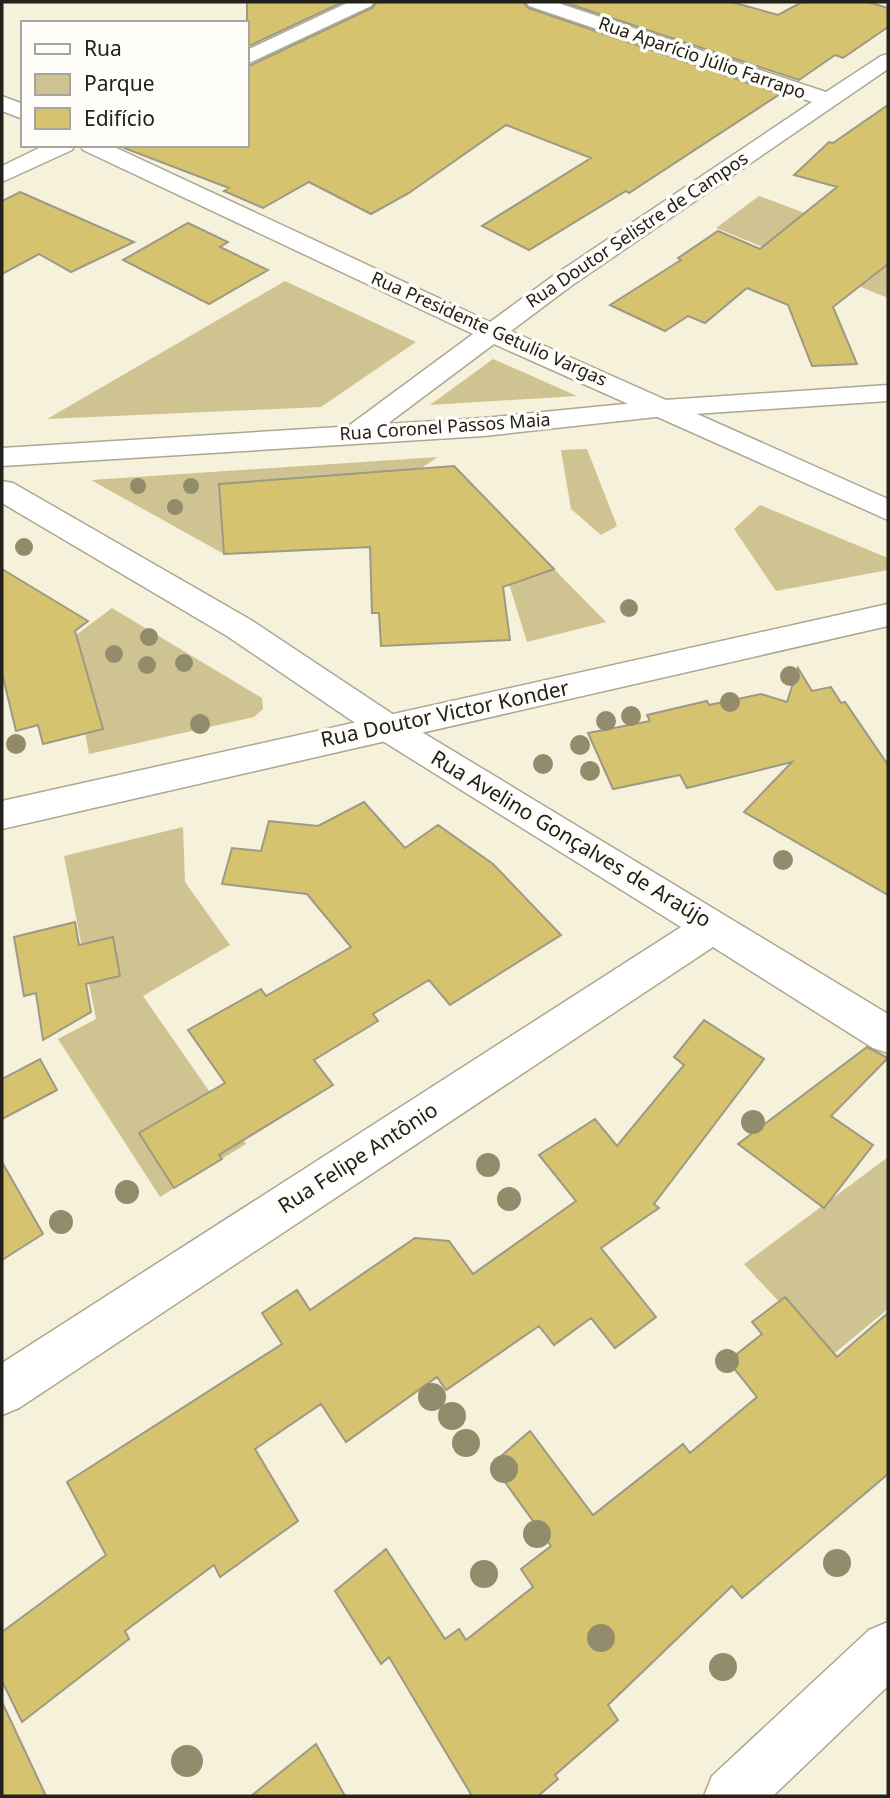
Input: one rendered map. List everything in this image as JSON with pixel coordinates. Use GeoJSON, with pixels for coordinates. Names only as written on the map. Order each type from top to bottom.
{"type":"FeatureCollection","features":[{"type":"Feature","properties":{"kind":"street"},"geometry":{"type":"LineString","coordinates":[[248,57],[311,20],[333,2]]}},
{"type":"Feature","properties":{"kind":"street"},"geometry":{"type":"LineString","coordinates":[[248,42],[363,2]]}},
{"type":"Feature","properties":{"kind":"street","name":"Rua Aparício Júlio Farrapo"},"geometry":{"type":"LineString","coordinates":[[536,2],[828,100]]}},
{"type":"Feature","properties":{"kind":"street","name":"Rua Doutor Selistre de Campos"},"geometry":{"type":"LineString","coordinates":[[357,433],[490,332],[888,60]]}},
{"type":"Feature","properties":{"kind":"street"},"geometry":{"type":"LineString","coordinates":[[2,103],[21,111]]}},
{"type":"Feature","properties":{"kind":"street"},"geometry":{"type":"LineString","coordinates":[[2,155],[21,146]]}},
{"type":"Feature","properties":{"kind":"street"},"geometry":{"type":"LineString","coordinates":[[2,175],[60,147]]}},
{"type":"Feature","properties":{"kind":"street","name":"Rua Presidente Getulio Vargas"},"geometry":{"type":"LineString","coordinates":[[95,147],[490,332],[888,510]]}},
{"type":"Feature","properties":{"kind":"street","name":"Rua Coronel Passos Maia"},"geometry":{"type":"LineString","coordinates":[[2,457],[484,427],[665,408],[888,393]]}},
{"type":"Feature","properties":{"kind":"street","name":"Rua Avelino Gonçalves de Araújo"},"geometry":{"type":"LineString","coordinates":[[2,490],[261,642],[385,726],[888,1035]]}},
{"type":"Feature","properties":{"kind":"street","name":"Rua Doutor Victor Konder"},"geometry":{"type":"LineString","coordinates":[[2,815],[385,726],[888,615]]}},
{"type":"Feature","properties":{"kind":"street","name":"Rua Felipe Antônio"},"geometry":{"type":"LineString","coordinates":[[2,1391],[714,926]]}},
{"type":"Feature","properties":{"kind":"street"},"geometry":{"type":"LineString","coordinates":[[732,1796],[888,1649]]}},
{"type":"Feature","properties":{"kind":"green space"},"geometry":{"type":"Polygon","coordinates":[[[759,196],[888,244],[888,298],[716,228],[759,196]]]}},
{"type":"Feature","properties":{"kind":"green space"},"geometry":{"type":"Polygon","coordinates":[[[285,281],[416,342],[321,407],[47,419],[285,281]]]}},
{"type":"Feature","properties":{"kind":"green space"},"geometry":{"type":"Polygon","coordinates":[[[493,359],[577,396],[430,405],[493,359]]]}},
{"type":"Feature","properties":{"kind":"green space"},"geometry":{"type":"Polygon","coordinates":[[[587,449],[617,526],[601,535],[571,509],[561,450],[587,449]]]}},
{"type":"Feature","properties":{"kind":"green space"},"geometry":{"type":"Polygon","coordinates":[[[438,457],[420,469],[220,484],[224,554],[91,480],[438,457]]]}},
{"type":"Feature","properties":{"kind":"green space"},"geometry":{"type":"Polygon","coordinates":[[[760,505],[888,558],[888,570],[776,591],[734,529],[760,505]]]}},
{"type":"Feature","properties":{"kind":"green space"},"geometry":{"type":"Polygon","coordinates":[[[554,569],[606,622],[527,642],[509,584],[554,569]]]}},
{"type":"Feature","properties":{"kind":"green space"},"geometry":{"type":"Polygon","coordinates":[[[112,608],[262,698],[263,709],[254,717],[89,754],[68,641],[112,608]]]}},
{"type":"Feature","properties":{"kind":"green space"},"geometry":{"type":"Polygon","coordinates":[[[183,827],[185,882],[230,945],[143,996],[246,1144],[160,1197],[58,1039],[96,1019],[64,856],[183,827]]]}},
{"type":"Feature","properties":{"kind":"green space"},"geometry":{"type":"Polygon","coordinates":[[[888,1157],[888,1309],[830,1357],[744,1264],[888,1157]]]}},
{"type":"Feature","properties":{"kind":"building"},"geometry":{"type":"Polygon","coordinates":[[[247,2],[343,2],[248,47],[247,2]]]}},
{"type":"Feature","properties":{"kind":"building"},"geometry":{"type":"Polygon","coordinates":[[[377,2],[523,2],[528,8],[780,94],[629,193],[626,191],[529,250],[482,226],[591,158],[506,125],[409,193],[371,214],[309,182],[263,208],[224,191],[229,188],[124,148],[248,147],[248,67],[372,8],[377,2]]]}},
{"type":"Feature","properties":{"kind":"building"},"geometry":{"type":"Polygon","coordinates":[[[563,2],[732,2],[778,15],[802,2],[868,2],[888,8],[888,27],[843,58],[835,55],[799,80],[563,2]]]}},
{"type":"Feature","properties":{"kind":"building"},"geometry":{"type":"Polygon","coordinates":[[[888,105],[888,264],[833,307],[857,364],[812,366],[788,305],[747,288],[705,323],[688,316],[665,331],[610,305],[681,260],[678,258],[718,231],[760,249],[837,187],[794,175],[829,142],[833,143],[888,105]]]}},
{"type":"Feature","properties":{"kind":"building"},"geometry":{"type":"Polygon","coordinates":[[[20,192],[134,242],[71,272],[39,254],[2,274],[2,201],[20,192]]]}},
{"type":"Feature","properties":{"kind":"building"},"geometry":{"type":"Polygon","coordinates":[[[188,223],[228,242],[220,247],[268,270],[209,304],[123,260],[188,223]]]}},
{"type":"Feature","properties":{"kind":"building"},"geometry":{"type":"Polygon","coordinates":[[[454,466],[554,569],[503,587],[510,640],[381,646],[379,613],[372,613],[370,547],[224,554],[219,484],[454,466]]]}},
{"type":"Feature","properties":{"kind":"building"},"geometry":{"type":"Polygon","coordinates":[[[2,569],[88,621],[75,631],[103,729],[43,744],[38,725],[16,731],[2,673],[2,569]]]}},
{"type":"Feature","properties":{"kind":"building"},"geometry":{"type":"Polygon","coordinates":[[[798,668],[812,691],[831,687],[841,703],[845,702],[888,765],[888,895],[744,812],[792,762],[687,788],[680,775],[613,789],[588,733],[650,721],[647,715],[707,701],[709,705],[761,694],[787,702],[798,668]]]}},
{"type":"Feature","properties":{"kind":"building"},"geometry":{"type":"Polygon","coordinates":[[[364,802],[405,848],[438,825],[493,864],[561,935],[450,1005],[429,980],[373,1014],[378,1021],[314,1060],[333,1085],[219,1155],[222,1159],[174,1188],[139,1133],[225,1083],[188,1030],[261,989],[266,996],[351,947],[307,894],[222,884],[232,848],[261,851],[269,821],[318,826],[364,802]]]}},
{"type":"Feature","properties":{"kind":"building"},"geometry":{"type":"Polygon","coordinates":[[[75,922],[79,945],[113,937],[120,976],[86,984],[91,1012],[43,1040],[36,993],[24,996],[14,937],[75,922]]]}},
{"type":"Feature","properties":{"kind":"building"},"geometry":{"type":"Polygon","coordinates":[[[704,1020],[764,1059],[654,1204],[659,1208],[601,1248],[656,1317],[615,1348],[591,1318],[554,1345],[539,1326],[446,1390],[437,1377],[346,1442],[321,1404],[255,1449],[298,1521],[220,1577],[214,1565],[125,1631],[129,1639],[22,1722],[2,1681],[2,1632],[106,1555],[67,1482],[282,1344],[262,1313],[297,1290],[310,1310],[415,1238],[449,1241],[473,1274],[576,1201],[539,1155],[595,1119],[617,1146],[684,1065],[674,1057],[704,1020]]]}},
{"type":"Feature","properties":{"kind":"building"},"geometry":{"type":"Polygon","coordinates":[[[867,1047],[888,1058],[831,1116],[873,1145],[824,1208],[738,1144],[867,1047]]]}},
{"type":"Feature","properties":{"kind":"building"},"geometry":{"type":"Polygon","coordinates":[[[40,1059],[57,1090],[2,1119],[2,1079],[40,1059]]]}},
{"type":"Feature","properties":{"kind":"building"},"geometry":{"type":"Polygon","coordinates":[[[2,1162],[43,1234],[2,1260],[2,1162]]]}},
{"type":"Feature","properties":{"kind":"building"},"geometry":{"type":"Polygon","coordinates":[[[785,1297],[837,1357],[888,1313],[888,1474],[742,1598],[732,1586],[608,1705],[618,1720],[555,1775],[558,1779],[538,1796],[472,1796],[389,1657],[381,1664],[335,1591],[386,1549],[445,1639],[459,1629],[466,1640],[533,1587],[521,1569],[551,1546],[492,1464],[530,1431],[593,1515],[683,1444],[690,1453],[757,1397],[728,1361],[762,1334],[752,1322],[785,1297]]]}},
{"type":"Feature","properties":{"kind":"building"},"geometry":{"type":"Polygon","coordinates":[[[2,1702],[46,1796],[2,1796],[2,1702]]]}},
{"type":"Feature","properties":{"kind":"building"},"geometry":{"type":"Polygon","coordinates":[[[316,1744],[345,1796],[251,1796],[316,1744]]]}}]}
